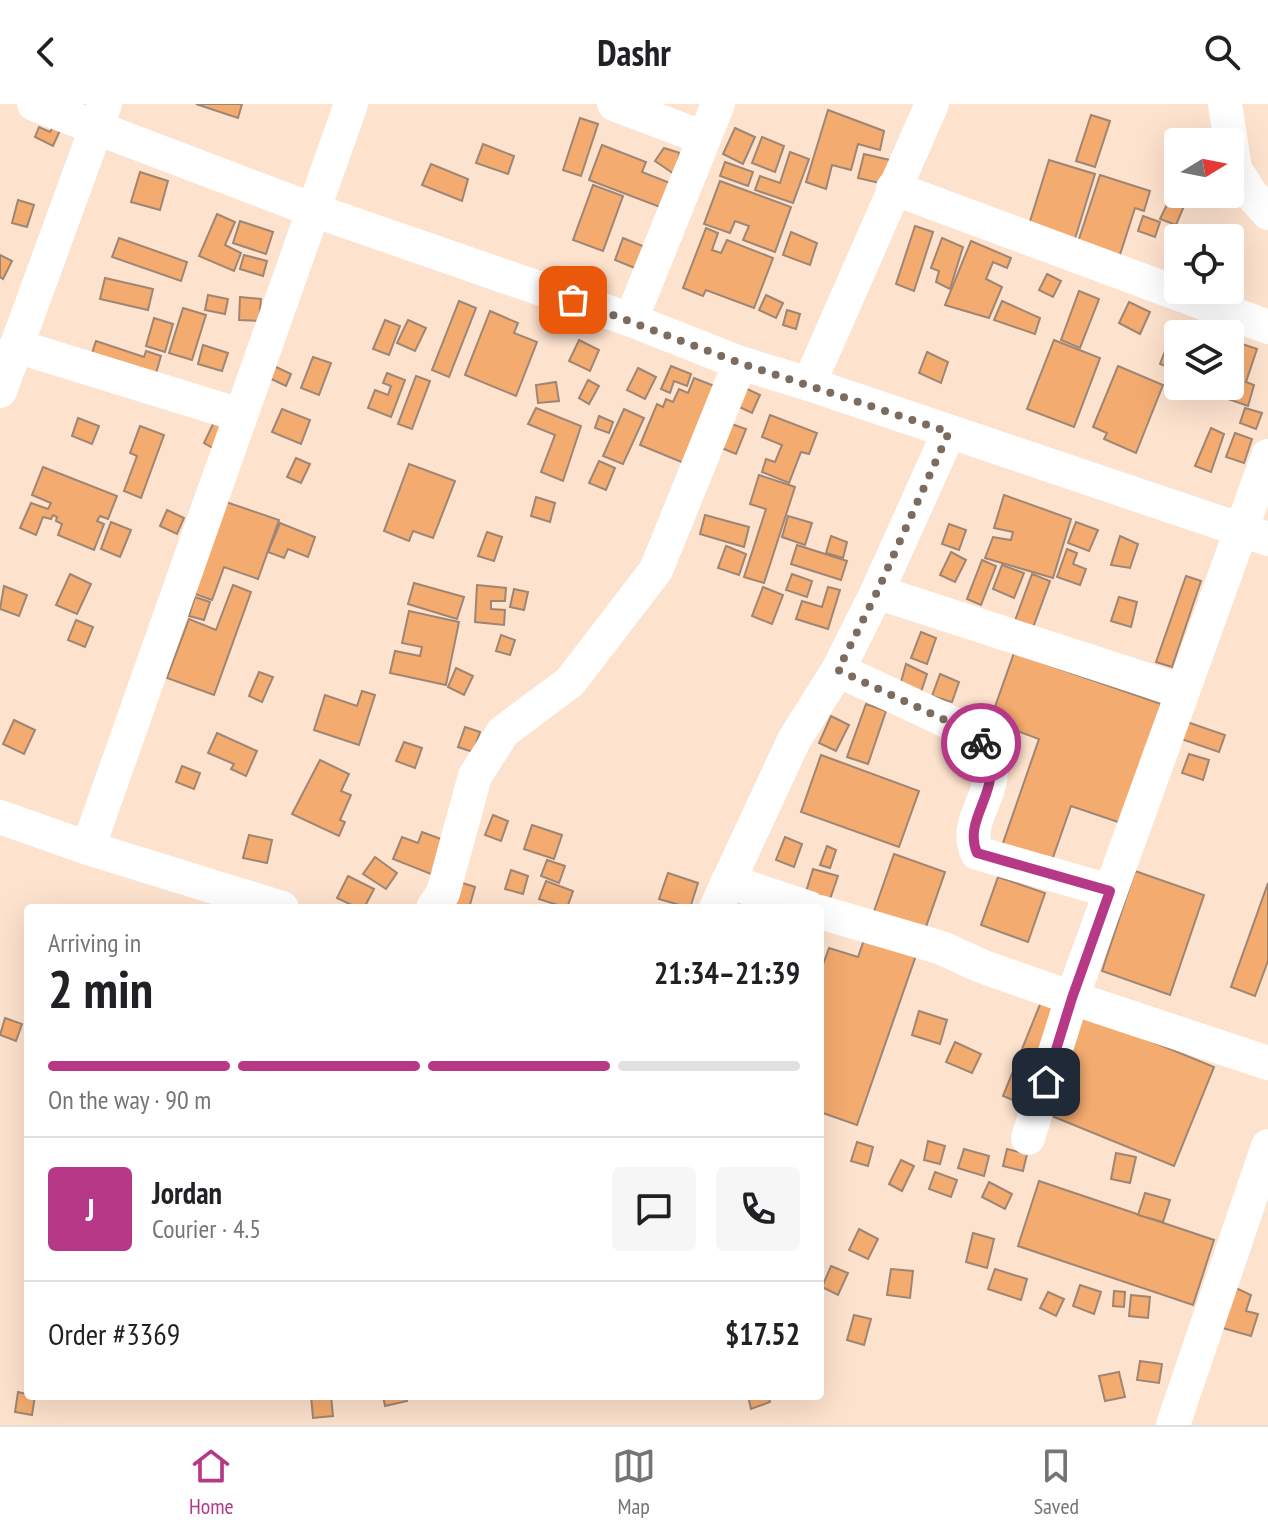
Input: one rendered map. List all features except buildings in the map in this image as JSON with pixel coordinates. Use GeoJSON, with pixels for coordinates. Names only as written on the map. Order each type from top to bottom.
{"type":"FeatureCollection","features":[{"type":"Feature","properties":{"kind":"street"},"geometry":{"type":"LineString","coordinates":[[34,104],[100,116],[313,210],[631,320],[740,363],[1254,534]]}},
{"type":"Feature","properties":{"kind":"street"},"geometry":{"type":"LineString","coordinates":[[88,848],[351,104]]}},
{"type":"Feature","properties":{"kind":"street"},"geometry":{"type":"LineString","coordinates":[[614,104],[704,138]]}},
{"type":"Feature","properties":{"kind":"street"},"geometry":{"type":"LineString","coordinates":[[631,320],[718,104]]}},
{"type":"Feature","properties":{"kind":"street"},"geometry":{"type":"LineString","coordinates":[[809,384],[932,104]]}},
{"type":"Feature","properties":{"kind":"street"},"geometry":{"type":"LineString","coordinates":[[1225,104],[1235,169],[1268,213]]}},
{"type":"Feature","properties":{"kind":"street"},"geometry":{"type":"LineString","coordinates":[[100,116],[6,368],[240,415]]}},
{"type":"Feature","properties":{"kind":"street"},"geometry":{"type":"LineString","coordinates":[[893,188],[1268,327]]}},
{"type":"Feature","properties":{"kind":"street"},"geometry":{"type":"LineString","coordinates":[[436,904],[443,893],[475,776],[503,732],[570,682],[656,570],[740,363]]}},
{"type":"Feature","properties":{"kind":"street"},"geometry":{"type":"LineString","coordinates":[[782,904],[722,895],[794,740],[838,670],[877,592],[949,432]]}},
{"type":"Feature","properties":{"kind":"street"},"geometry":{"type":"LineString","coordinates":[[1028,1138],[1072,998],[1181,691],[1254,534],[1268,456]]}},
{"type":"Feature","properties":{"kind":"street"},"geometry":{"type":"LineString","coordinates":[[877,592],[1181,691]]}},
{"type":"Feature","properties":{"kind":"street"},"geometry":{"type":"LineString","coordinates":[[838,670],[977,735],[987,754],[991,773],[971,840],[977,853],[1110,891]]}},
{"type":"Feature","properties":{"kind":"street"},"geometry":{"type":"LineString","coordinates":[[0,817],[88,848],[269,904]]}},
{"type":"Feature","properties":{"kind":"street"},"geometry":{"type":"LineString","coordinates":[[824,913],[942,948],[981,966],[1268,1063]]}},
{"type":"Feature","properties":{"kind":"street"},"geometry":{"type":"LineString","coordinates":[[1173,1425],[1268,1146]]}},
{"type":"Feature","properties":{"kind":"way so far"},"geometry":{"type":"LineString","coordinates":[[573,300],[740,363],[949,432],[838,670],[977,735],[981,743]]}},
{"type":"Feature","properties":{"kind":"route"},"geometry":{"type":"LineString","coordinates":[[981,743],[991,773],[971,840],[977,853],[1110,891],[1046,1082]]}}]}
